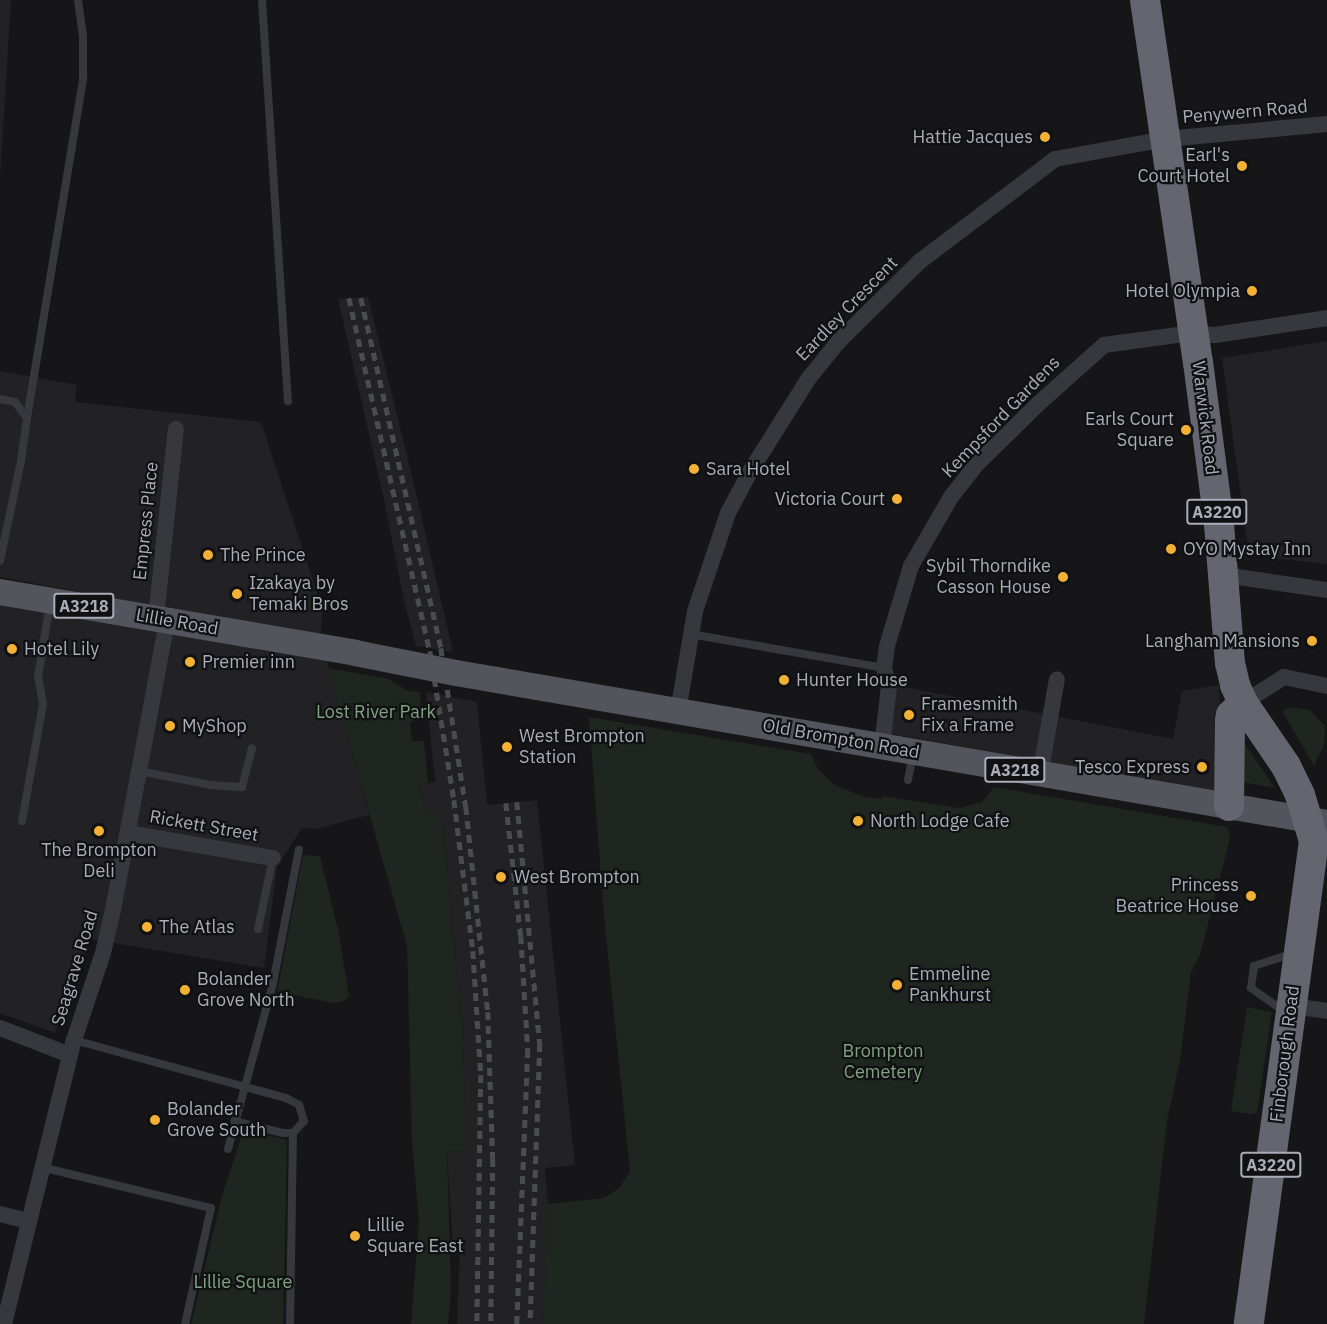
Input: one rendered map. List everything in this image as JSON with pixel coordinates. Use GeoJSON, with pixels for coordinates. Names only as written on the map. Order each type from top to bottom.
{"type":"FeatureCollection","features":[{"type":"Feature","properties":{"kind":"highway","name":"Warwick Road"},"geometry":{"type":"LineString","coordinates":[[1146,0],[1224,574],[1230,663],[1235,685],[1243,703],[1286,766],[1318,821]]}},
{"type":"Feature","properties":{"kind":"highway"},"geometry":{"type":"LineString","coordinates":[[1229,806],[1230,721],[1231,715],[1243,703]]}},
{"type":"Feature","properties":{"kind":"highway","name":"Finborough Road"},"geometry":{"type":"LineString","coordinates":[[1249,1324],[1298,952],[1318,821]]}},
{"type":"Feature","properties":{"kind":"main road","name":"Lillie Road"},"geometry":{"type":"LineString","coordinates":[[0,592],[355,653]]}},
{"type":"Feature","properties":{"kind":"main road","name":"Old Brompton Road"},"geometry":{"type":"LineString","coordinates":[[355,653],[678,712],[1318,821]]}},
{"type":"Feature","properties":{"kind":"street","name":"Penywern Road"},"geometry":{"type":"LineString","coordinates":[[1166,139],[1327,124]]}},
{"type":"Feature","properties":{"kind":"street","name":"Eardley Crescent"},"geometry":{"type":"LineString","coordinates":[[678,712],[690,634],[728,513],[782,418],[809,378],[839,341],[919,262],[1055,159],[1166,139]]}},
{"type":"Feature","properties":{"kind":"street","name":"Kempsford Gardens"},"geometry":{"type":"LineString","coordinates":[[882,746],[890,686],[884,668],[894,617],[911,566],[951,497],[975,466],[1077,367],[1104,345],[1193,333],[1215,335],[1327,318]]}},
{"type":"Feature","properties":{"kind":"street","name":"Empress Place"},"geometry":{"type":"LineString","coordinates":[[162,619],[176,429]]}},
{"type":"Feature","properties":{"kind":"street"},"geometry":{"type":"LineString","coordinates":[[1224,574],[1327,590]]}},
{"type":"Feature","properties":{"kind":"street","name":"Seagrave Road"},"geometry":{"type":"LineString","coordinates":[[4,1324],[72,1047],[103,953],[139,771],[162,619]]}},
{"type":"Feature","properties":{"kind":"street"},"geometry":{"type":"LineString","coordinates":[[1243,703],[1284,677],[1327,686]]}},
{"type":"Feature","properties":{"kind":"street"},"geometry":{"type":"LineString","coordinates":[[1040,775],[1057,679]]}},
{"type":"Feature","properties":{"kind":"street","name":"Rickett Street"},"geometry":{"type":"LineString","coordinates":[[128,833],[273,858]]}},
{"type":"Feature","properties":{"kind":"street"},"geometry":{"type":"LineString","coordinates":[[1291,1011],[1327,1011]]}},
{"type":"Feature","properties":{"kind":"street"},"geometry":{"type":"LineString","coordinates":[[0,1028],[72,1047]]}},
{"type":"Feature","properties":{"kind":"street"},"geometry":{"type":"LineString","coordinates":[[0,1214],[28,1221]]}},
{"type":"Feature","properties":{"kind":"lane"},"geometry":{"type":"LineString","coordinates":[[0,561],[21,461],[83,78],[83,36],[78,0]]}},
{"type":"Feature","properties":{"kind":"lane"},"geometry":{"type":"LineString","coordinates":[[262,0],[288,401]]}},
{"type":"Feature","properties":{"kind":"lane"},"geometry":{"type":"LineString","coordinates":[[0,399],[15,402],[27,418]]}},
{"type":"Feature","properties":{"kind":"lane"},"geometry":{"type":"LineString","coordinates":[[22,821],[43,705],[38,677],[51,601]]}},
{"type":"Feature","properties":{"kind":"lane"},"geometry":{"type":"LineString","coordinates":[[690,634],[884,668]]}},
{"type":"Feature","properties":{"kind":"lane"},"geometry":{"type":"LineString","coordinates":[[139,771],[211,785],[242,787],[252,748]]}},
{"type":"Feature","properties":{"kind":"lane"},"geometry":{"type":"LineString","coordinates":[[908,780],[914,752]]}},
{"type":"Feature","properties":{"kind":"lane"},"geometry":{"type":"LineString","coordinates":[[228,1149],[273,983],[298,849]]}},
{"type":"Feature","properties":{"kind":"lane"},"geometry":{"type":"LineString","coordinates":[[258,928],[273,858]]}},
{"type":"Feature","properties":{"kind":"lane"},"geometry":{"type":"LineString","coordinates":[[91,870],[120,875]]}},
{"type":"Feature","properties":{"kind":"lane"},"geometry":{"type":"LineString","coordinates":[[1291,1011],[1251,988],[1254,966],[1298,952]]}},
{"type":"Feature","properties":{"kind":"lane"},"geometry":{"type":"LineString","coordinates":[[72,1047],[245,1087],[286,1098],[299,1105],[304,1121],[293,1133],[290,1324]]}},
{"type":"Feature","properties":{"kind":"lane"},"geometry":{"type":"LineString","coordinates":[[234,1121],[283,1133],[293,1133]]}},
{"type":"Feature","properties":{"kind":"lane"},"geometry":{"type":"LineString","coordinates":[[41,1167],[211,1208],[184,1324]]}},
{"type":"Feature","properties":{"kind":"shaded area"},"geometry":{"type":"Polygon","coordinates":[[[0,0],[11,0],[0,179],[0,0]]]}},
{"type":"Feature","properties":{"kind":"shaded area"},"geometry":{"type":"Polygon","coordinates":[[[368,297],[453,652],[416,646],[404,601],[383,495],[338,299],[368,297]]]}},
{"type":"Feature","properties":{"kind":"shaded area"},"geometry":{"type":"Polygon","coordinates":[[[1327,341],[1327,564],[1249,555],[1222,358],[1327,341]]]}},
{"type":"Feature","properties":{"kind":"shaded area"},"geometry":{"type":"Polygon","coordinates":[[[0,371],[77,385],[75,402],[261,422],[323,611],[320,637],[0,577],[0,371]]]}},
{"type":"Feature","properties":{"kind":"shaded area"},"geometry":{"type":"Polygon","coordinates":[[[0,604],[327,661],[369,815],[315,829],[302,828],[277,867],[264,968],[90,939],[55,1033],[0,1013],[0,604]]]}},
{"type":"Feature","properties":{"kind":"shaded area"},"geometry":{"type":"Polygon","coordinates":[[[894,685],[1173,739],[1182,691],[1219,685],[1224,779],[1212,791],[887,733],[894,685]]]}},
{"type":"Feature","properties":{"kind":"shaded area"},"geometry":{"type":"Polygon","coordinates":[[[426,692],[477,702],[487,805],[537,800],[575,1165],[545,1168],[548,1250],[543,1324],[457,1324],[460,1248],[453,1248],[447,1152],[466,1151],[463,1037],[441,812],[425,813],[420,784],[435,782],[426,692]]]}},
{"type":"Feature","properties":{"kind":"green space","name":"Lost River Park"},"geometry":{"type":"Polygon","coordinates":[[[328,668],[389,679],[408,691],[420,692],[422,718],[410,722],[412,741],[424,741],[428,783],[420,785],[425,812],[441,812],[463,1037],[466,1151],[447,1152],[451,1291],[448,1324],[411,1324],[419,1221],[412,1142],[407,946],[328,668]]]}},
{"type":"Feature","properties":{"kind":"green space"},"geometry":{"type":"Polygon","coordinates":[[[1291,707],[1310,710],[1325,726],[1324,745],[1314,766],[1282,711],[1291,707]]]}},
{"type":"Feature","properties":{"kind":"green space","name":"Brompton Cemetery"},"geometry":{"type":"Polygon","coordinates":[[[589,717],[811,754],[817,768],[833,784],[864,797],[881,799],[882,796],[959,808],[982,802],[994,787],[1227,827],[1230,838],[1200,955],[1191,972],[1180,1060],[1167,1121],[1144,1324],[543,1324],[548,1204],[604,1198],[619,1188],[630,1172],[604,916],[589,717]]]}},
{"type":"Feature","properties":{"kind":"green space"},"geometry":{"type":"Polygon","coordinates":[[[1240,737],[1275,788],[1241,782],[1240,737]]]}},
{"type":"Feature","properties":{"kind":"green space"},"geometry":{"type":"Polygon","coordinates":[[[303,855],[320,856],[338,929],[349,996],[344,1001],[334,1003],[277,992],[303,855]]]}},
{"type":"Feature","properties":{"kind":"green space"},"geometry":{"type":"Polygon","coordinates":[[[1247,1007],[1272,1012],[1257,1113],[1251,1114],[1231,1111],[1247,1007]]]}},
{"type":"Feature","properties":{"kind":"green space","name":"Lillie Square"},"geometry":{"type":"Polygon","coordinates":[[[244,1130],[287,1140],[283,1324],[191,1324],[222,1196],[244,1130]]]}},
{"type":"Feature","properties":{"kind":"railway"},"geometry":{"type":"LineString","coordinates":[[349,298],[430,651],[454,800],[473,951],[481,1075],[477,1324]]}},
{"type":"Feature","properties":{"kind":"railway"},"geometry":{"type":"LineString","coordinates":[[361,298],[441,648],[466,807],[488,1012],[493,1159],[491,1324]]}},
{"type":"Feature","properties":{"kind":"railway"},"geometry":{"type":"LineString","coordinates":[[517,802],[540,1044],[530,1324]]}},
{"type":"Feature","properties":{"kind":"railway"},"geometry":{"type":"LineString","coordinates":[[506,803],[521,936],[528,1050],[517,1324]]}},
{"type":"Feature","properties":{"kind":"place","name":"Hattie Jacques"},"geometry":{"type":"Point","coordinates":[1045,137]}},
{"type":"Feature","properties":{"kind":"place","name":"Earl's Court Hotel"},"geometry":{"type":"Point","coordinates":[1242,166]}},
{"type":"Feature","properties":{"kind":"place","name":"Hotel Olympia"},"geometry":{"type":"Point","coordinates":[1252,291]}},
{"type":"Feature","properties":{"kind":"place","name":"Earls Court Square"},"geometry":{"type":"Point","coordinates":[1186,430]}},
{"type":"Feature","properties":{"kind":"place","name":"Sara Hotel"},"geometry":{"type":"Point","coordinates":[694,469]}},
{"type":"Feature","properties":{"kind":"place","name":"Victoria Court"},"geometry":{"type":"Point","coordinates":[897,499]}},
{"type":"Feature","properties":{"kind":"place","name":"OYO Mystay Inn"},"geometry":{"type":"Point","coordinates":[1171,549]}},
{"type":"Feature","properties":{"kind":"place","name":"The Prince"},"geometry":{"type":"Point","coordinates":[208,555]}},
{"type":"Feature","properties":{"kind":"place","name":"Sybil Thorndike Casson House"},"geometry":{"type":"Point","coordinates":[1063,577]}},
{"type":"Feature","properties":{"kind":"place","name":"Izakaya by Temaki Bros"},"geometry":{"type":"Point","coordinates":[237,594]}},
{"type":"Feature","properties":{"kind":"place","name":"Langham Mansions"},"geometry":{"type":"Point","coordinates":[1312,641]}},
{"type":"Feature","properties":{"kind":"place","name":"Hotel Lily"},"geometry":{"type":"Point","coordinates":[12,649]}},
{"type":"Feature","properties":{"kind":"place","name":"Premier inn"},"geometry":{"type":"Point","coordinates":[190,662]}},
{"type":"Feature","properties":{"kind":"place","name":"Hunter House"},"geometry":{"type":"Point","coordinates":[784,680]}},
{"type":"Feature","properties":{"kind":"place","name":"Framesmith Fix a Frame"},"geometry":{"type":"Point","coordinates":[909,715]}},
{"type":"Feature","properties":{"kind":"place","name":"MyShop"},"geometry":{"type":"Point","coordinates":[170,726]}},
{"type":"Feature","properties":{"kind":"place","name":"West Brompton Station"},"geometry":{"type":"Point","coordinates":[507,747]}},
{"type":"Feature","properties":{"kind":"place","name":"Tesco Express"},"geometry":{"type":"Point","coordinates":[1202,767]}},
{"type":"Feature","properties":{"kind":"place","name":"North Lodge Cafe"},"geometry":{"type":"Point","coordinates":[858,821]}},
{"type":"Feature","properties":{"kind":"place","name":"The Brompton Deli"},"geometry":{"type":"Point","coordinates":[99,831]}},
{"type":"Feature","properties":{"kind":"place","name":"West Brompton"},"geometry":{"type":"Point","coordinates":[501,877]}},
{"type":"Feature","properties":{"kind":"place","name":"Princess Beatrice House"},"geometry":{"type":"Point","coordinates":[1251,896]}},
{"type":"Feature","properties":{"kind":"place","name":"The Atlas"},"geometry":{"type":"Point","coordinates":[147,927]}},
{"type":"Feature","properties":{"kind":"place","name":"Emmeline Pankhurst"},"geometry":{"type":"Point","coordinates":[897,985]}},
{"type":"Feature","properties":{"kind":"place","name":"Bolander Grove North"},"geometry":{"type":"Point","coordinates":[185,990]}},
{"type":"Feature","properties":{"kind":"place","name":"Bolander Grove South"},"geometry":{"type":"Point","coordinates":[155,1120]}},
{"type":"Feature","properties":{"kind":"place","name":"Lillie Square East"},"geometry":{"type":"Point","coordinates":[355,1236]}}]}
